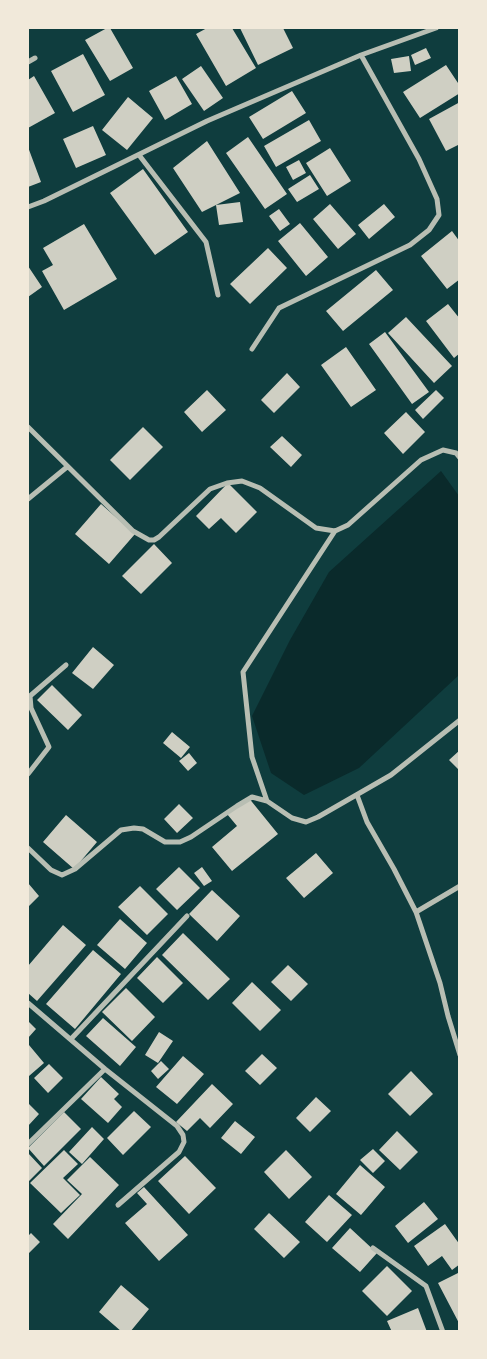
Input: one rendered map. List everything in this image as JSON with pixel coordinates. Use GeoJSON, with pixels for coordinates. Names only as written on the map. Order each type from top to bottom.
{"type":"FeatureCollection","features":[{"type":"Feature","properties":{"kind":"street"},"geometry":{"type":"LineString","coordinates":[[28,207],[207,121],[361,55],[436,28]]}},
{"type":"Feature","properties":{"kind":"street"},"geometry":{"type":"LineString","coordinates":[[252,349],[279,308],[410,245],[430,230],[439,215],[437,199],[419,159],[361,55]]}},
{"type":"Feature","properties":{"kind":"street"},"geometry":{"type":"LineString","coordinates":[[28,62],[35,58]]}},
{"type":"Feature","properties":{"kind":"street"},"geometry":{"type":"LineString","coordinates":[[139,155],[206,242],[218,295]]}},
{"type":"Feature","properties":{"kind":"street"},"geometry":{"type":"LineString","coordinates":[[28,427],[132,531],[149,540],[154,540],[158,537],[210,489],[242,480],[260,488],[316,528],[335,531]]}},
{"type":"Feature","properties":{"kind":"street"},"geometry":{"type":"LineString","coordinates":[[267,801],[252,757],[243,672],[335,531],[348,525],[421,460],[443,450],[456,453],[460,458]]}},
{"type":"Feature","properties":{"kind":"street"},"geometry":{"type":"LineString","coordinates":[[28,499],[67,467]]}},
{"type":"Feature","properties":{"kind":"street"},"geometry":{"type":"LineString","coordinates":[[28,774],[49,747],[31,708],[30,696],[66,665]]}},
{"type":"Feature","properties":{"kind":"street"},"geometry":{"type":"LineString","coordinates":[[28,848],[51,870],[62,875],[75,869],[121,830],[143,829],[165,842],[180,842],[252,797],[267,801],[292,818],[306,822],[357,796],[391,775],[460,720]]}},
{"type":"Feature","properties":{"kind":"street"},"geometry":{"type":"LineString","coordinates":[[357,796],[367,822],[416,912],[440,983],[460,1055]]}},
{"type":"Feature","properties":{"kind":"street"},"geometry":{"type":"LineString","coordinates":[[416,912],[460,886]]}},
{"type":"Feature","properties":{"kind":"street"},"geometry":{"type":"LineString","coordinates":[[71,1039],[187,916]]}},
{"type":"Feature","properties":{"kind":"street"},"geometry":{"type":"LineString","coordinates":[[28,1003],[105,1069],[177,1126],[183,1135],[184,1142],[179,1152],[118,1205]]}},
{"type":"Feature","properties":{"kind":"street"},"geometry":{"type":"LineString","coordinates":[[28,1144],[105,1069]]}},
{"type":"Feature","properties":{"kind":"street"},"geometry":{"type":"LineString","coordinates":[[373,1248],[426,1286],[443,1332]]}},
{"type":"Feature","properties":{"kind":"water"},"geometry":{"type":"Polygon","coordinates":[[[441,471],[459,496],[459,675],[359,768],[304,795],[271,773],[252,716],[290,640],[329,572],[441,471]]]}},
{"type":"Feature","properties":{"kind":"building"},"geometry":{"type":"Polygon","coordinates":[[[110,28],[133,68],[110,81],[85,40],[110,28]]]}},
{"type":"Feature","properties":{"kind":"building"},"geometry":{"type":"Polygon","coordinates":[[[207,28],[232,28],[256,68],[226,86],[196,34],[207,28]]]}},
{"type":"Feature","properties":{"kind":"building"},"geometry":{"type":"Polygon","coordinates":[[[240,28],[283,28],[293,48],[258,65],[240,28]]]}},
{"type":"Feature","properties":{"kind":"building"},"geometry":{"type":"Polygon","coordinates":[[[426,48],[431,58],[415,65],[411,55],[426,48]]]}},
{"type":"Feature","properties":{"kind":"building"},"geometry":{"type":"Polygon","coordinates":[[[83,54],[105,95],[73,112],[51,71],[83,54]]]}},
{"type":"Feature","properties":{"kind":"building"},"geometry":{"type":"Polygon","coordinates":[[[409,56],[411,71],[394,73],[391,59],[409,56]]]}},
{"type":"Feature","properties":{"kind":"building"},"geometry":{"type":"Polygon","coordinates":[[[446,65],[460,86],[460,93],[420,118],[403,92],[446,65]]]}},
{"type":"Feature","properties":{"kind":"building"},"geometry":{"type":"Polygon","coordinates":[[[201,66],[223,98],[204,111],[182,79],[201,66]]]}},
{"type":"Feature","properties":{"kind":"building"},"geometry":{"type":"Polygon","coordinates":[[[34,76],[55,113],[28,128],[28,80],[34,76]]]}},
{"type":"Feature","properties":{"kind":"building"},"geometry":{"type":"Polygon","coordinates":[[[176,76],[192,104],[165,120],[149,91],[176,76]]]}},
{"type":"Feature","properties":{"kind":"building"},"geometry":{"type":"Polygon","coordinates":[[[292,91],[306,113],[263,139],[249,117],[292,91]]]}},
{"type":"Feature","properties":{"kind":"building"},"geometry":{"type":"Polygon","coordinates":[[[128,97],[153,118],[127,150],[102,130],[128,97]]]}},
{"type":"Feature","properties":{"kind":"building"},"geometry":{"type":"Polygon","coordinates":[[[460,102],[460,144],[446,151],[429,119],[460,102]]]}},
{"type":"Feature","properties":{"kind":"building"},"geometry":{"type":"Polygon","coordinates":[[[309,120],[321,141],[276,167],[264,146],[309,120]]]}},
{"type":"Feature","properties":{"kind":"building"},"geometry":{"type":"Polygon","coordinates":[[[93,126],[106,155],[76,168],[63,139],[93,126]]]}},
{"type":"Feature","properties":{"kind":"building"},"geometry":{"type":"Polygon","coordinates":[[[248,137],[287,194],[265,209],[226,153],[248,137]]]}},
{"type":"Feature","properties":{"kind":"building"},"geometry":{"type":"Polygon","coordinates":[[[207,141],[240,193],[202,212],[173,168],[207,141]]]}},
{"type":"Feature","properties":{"kind":"building"},"geometry":{"type":"Polygon","coordinates":[[[28,147],[41,182],[28,187],[28,147]]]}},
{"type":"Feature","properties":{"kind":"building"},"geometry":{"type":"Polygon","coordinates":[[[330,148],[351,181],[327,196],[306,163],[330,148]]]}},
{"type":"Feature","properties":{"kind":"building"},"geometry":{"type":"Polygon","coordinates":[[[299,160],[306,173],[293,180],[286,167],[299,160]]]}},
{"type":"Feature","properties":{"kind":"building"},"geometry":{"type":"Polygon","coordinates":[[[143,169],[188,232],[155,255],[110,193],[143,169]]]}},
{"type":"Feature","properties":{"kind":"building"},"geometry":{"type":"Polygon","coordinates":[[[310,175],[319,189],[297,202],[288,189],[310,175]]]}},
{"type":"Feature","properties":{"kind":"building"},"geometry":{"type":"Polygon","coordinates":[[[240,202],[243,222],[219,225],[216,205],[240,202]]]}},
{"type":"Feature","properties":{"kind":"building"},"geometry":{"type":"Polygon","coordinates":[[[330,204],[356,234],[338,249],[313,219],[330,204]]]}},
{"type":"Feature","properties":{"kind":"building"},"geometry":{"type":"Polygon","coordinates":[[[384,204],[395,217],[369,239],[358,225],[384,204]]]}},
{"type":"Feature","properties":{"kind":"building"},"geometry":{"type":"Polygon","coordinates":[[[279,209],[290,224],[280,231],[269,216],[279,209]]]}},
{"type":"Feature","properties":{"kind":"building"},"geometry":{"type":"Polygon","coordinates":[[[300,223],[328,257],[306,276],[278,241],[300,223]]]}},
{"type":"Feature","properties":{"kind":"building"},"geometry":{"type":"Polygon","coordinates":[[[84,224],[117,279],[64,310],[42,271],[53,265],[43,248],[84,224]]]}},
{"type":"Feature","properties":{"kind":"building"},"geometry":{"type":"Polygon","coordinates":[[[452,231],[460,242],[460,279],[447,289],[421,256],[452,231]]]}},
{"type":"Feature","properties":{"kind":"building"},"geometry":{"type":"Polygon","coordinates":[[[268,248],[287,268],[250,304],[230,284],[268,248]]]}},
{"type":"Feature","properties":{"kind":"building"},"geometry":{"type":"Polygon","coordinates":[[[28,266],[42,287],[28,297],[28,266]]]}},
{"type":"Feature","properties":{"kind":"building"},"geometry":{"type":"Polygon","coordinates":[[[376,270],[393,290],[343,331],[326,311],[376,270]]]}},
{"type":"Feature","properties":{"kind":"building"},"geometry":{"type":"Polygon","coordinates":[[[448,304],[460,319],[460,353],[454,358],[426,321],[448,304]]]}},
{"type":"Feature","properties":{"kind":"building"},"geometry":{"type":"Polygon","coordinates":[[[406,317],[452,366],[434,383],[388,333],[406,317]]]}},
{"type":"Feature","properties":{"kind":"building"},"geometry":{"type":"Polygon","coordinates":[[[385,332],[429,392],[412,404],[369,344],[385,332]]]}},
{"type":"Feature","properties":{"kind":"building"},"geometry":{"type":"Polygon","coordinates":[[[346,347],[376,390],[351,407],[321,365],[346,347]]]}},
{"type":"Feature","properties":{"kind":"building"},"geometry":{"type":"Polygon","coordinates":[[[287,373],[300,387],[274,413],[261,400],[287,373]]]}},
{"type":"Feature","properties":{"kind":"building"},"geometry":{"type":"Polygon","coordinates":[[[207,390],[226,410],[202,432],[184,412],[207,390]]]}},
{"type":"Feature","properties":{"kind":"building"},"geometry":{"type":"Polygon","coordinates":[[[436,390],[444,398],[423,419],[415,410],[436,390]]]}},
{"type":"Feature","properties":{"kind":"building"},"geometry":{"type":"Polygon","coordinates":[[[406,412],[425,432],[403,454],[384,433],[406,412]]]}},
{"type":"Feature","properties":{"kind":"building"},"geometry":{"type":"Polygon","coordinates":[[[143,427],[163,447],[130,480],[110,460],[143,427]]]}},
{"type":"Feature","properties":{"kind":"building"},"geometry":{"type":"Polygon","coordinates":[[[282,436],[302,455],[291,467],[270,447],[282,436]]]}},
{"type":"Feature","properties":{"kind":"building"},"geometry":{"type":"Polygon","coordinates":[[[228,483],[257,512],[236,533],[221,518],[209,529],[196,516],[228,483]]]}},
{"type":"Feature","properties":{"kind":"building"},"geometry":{"type":"Polygon","coordinates":[[[101,504],[135,534],[109,564],[75,534],[101,504]]]}},
{"type":"Feature","properties":{"kind":"building"},"geometry":{"type":"Polygon","coordinates":[[[154,544],[172,563],[141,594],[122,576],[154,544]]]}},
{"type":"Feature","properties":{"kind":"building"},"geometry":{"type":"Polygon","coordinates":[[[93,647],[114,665],[93,689],[72,673],[93,647]]]}},
{"type":"Feature","properties":{"kind":"building"},"geometry":{"type":"Polygon","coordinates":[[[52,685],[82,715],[68,730],[37,700],[52,685]]]}},
{"type":"Feature","properties":{"kind":"building"},"geometry":{"type":"Polygon","coordinates":[[[172,732],[190,747],[181,758],[163,743],[172,732]]]}},
{"type":"Feature","properties":{"kind":"building"},"geometry":{"type":"Polygon","coordinates":[[[460,750],[460,771],[449,760],[460,750]]]}},
{"type":"Feature","properties":{"kind":"building"},"geometry":{"type":"Polygon","coordinates":[[[189,753],[197,763],[188,771],[179,761],[189,753]]]}},
{"type":"Feature","properties":{"kind":"building"},"geometry":{"type":"Polygon","coordinates":[[[248,797],[278,834],[232,871],[212,847],[237,826],[227,814],[248,797]]]}},
{"type":"Feature","properties":{"kind":"building"},"geometry":{"type":"Polygon","coordinates":[[[179,804],[193,818],[177,833],[164,819],[179,804]]]}},
{"type":"Feature","properties":{"kind":"building"},"geometry":{"type":"Polygon","coordinates":[[[66,815],[97,842],[74,869],[43,842],[66,815]]]}},
{"type":"Feature","properties":{"kind":"building"},"geometry":{"type":"Polygon","coordinates":[[[316,853],[333,873],[304,898],[286,878],[316,853]]]}},
{"type":"Feature","properties":{"kind":"building"},"geometry":{"type":"Polygon","coordinates":[[[179,867],[200,888],[177,910],[156,889],[179,867]]]}},
{"type":"Feature","properties":{"kind":"building"},"geometry":{"type":"Polygon","coordinates":[[[202,867],[212,881],[204,886],[194,873],[202,867]]]}},
{"type":"Feature","properties":{"kind":"building"},"geometry":{"type":"Polygon","coordinates":[[[28,883],[39,896],[28,907],[28,883]]]}},
{"type":"Feature","properties":{"kind":"building"},"geometry":{"type":"Polygon","coordinates":[[[140,886],[168,914],[147,935],[118,907],[140,886]]]}},
{"type":"Feature","properties":{"kind":"building"},"geometry":{"type":"Polygon","coordinates":[[[212,890],[240,916],[217,941],[189,914],[212,890]]]}},
{"type":"Feature","properties":{"kind":"building"},"geometry":{"type":"Polygon","coordinates":[[[120,919],[147,943],[125,969],[97,945],[120,919]]]}},
{"type":"Feature","properties":{"kind":"building"},"geometry":{"type":"Polygon","coordinates":[[[63,925],[86,945],[37,1001],[28,993],[28,966],[63,925]]]}},
{"type":"Feature","properties":{"kind":"building"},"geometry":{"type":"Polygon","coordinates":[[[183,933],[230,979],[208,1000],[162,955],[183,933]]]}},
{"type":"Feature","properties":{"kind":"building"},"geometry":{"type":"Polygon","coordinates":[[[93,950],[121,974],[75,1029],[46,1004],[93,950]]]}},
{"type":"Feature","properties":{"kind":"building"},"geometry":{"type":"Polygon","coordinates":[[[157,957],[183,983],[163,1003],[137,978],[157,957]]]}},
{"type":"Feature","properties":{"kind":"building"},"geometry":{"type":"Polygon","coordinates":[[[288,965],[308,984],[291,1001],[271,982],[288,965]]]}},
{"type":"Feature","properties":{"kind":"building"},"geometry":{"type":"Polygon","coordinates":[[[252,982],[281,1010],[260,1031],[232,1003],[252,982]]]}},
{"type":"Feature","properties":{"kind":"building"},"geometry":{"type":"Polygon","coordinates":[[[126,988],[155,1017],[132,1041],[102,1012],[126,988]]]}},
{"type":"Feature","properties":{"kind":"building"},"geometry":{"type":"Polygon","coordinates":[[[103,1018],[136,1047],[120,1066],[86,1036],[103,1018]]]}},
{"type":"Feature","properties":{"kind":"building"},"geometry":{"type":"Polygon","coordinates":[[[28,1021],[36,1029],[28,1038],[28,1021]]]}},
{"type":"Feature","properties":{"kind":"building"},"geometry":{"type":"Polygon","coordinates":[[[159,1032],[173,1041],[158,1063],[145,1055],[159,1032]]]}},
{"type":"Feature","properties":{"kind":"building"},"geometry":{"type":"Polygon","coordinates":[[[28,1046],[44,1063],[29,1076],[28,1046]]]}},
{"type":"Feature","properties":{"kind":"building"},"geometry":{"type":"Polygon","coordinates":[[[262,1054],[277,1068],[260,1085],[245,1071],[262,1054]]]}},
{"type":"Feature","properties":{"kind":"building"},"geometry":{"type":"Polygon","coordinates":[[[183,1056],[204,1074],[177,1104],[156,1087],[183,1056]]]}},
{"type":"Feature","properties":{"kind":"building"},"geometry":{"type":"Polygon","coordinates":[[[161,1061],[169,1069],[158,1079],[151,1071],[161,1061]]]}},
{"type":"Feature","properties":{"kind":"building"},"geometry":{"type":"Polygon","coordinates":[[[49,1064],[63,1078],[48,1093],[34,1078],[49,1064]]]}},
{"type":"Feature","properties":{"kind":"building"},"geometry":{"type":"Polygon","coordinates":[[[411,1071],[433,1094],[410,1116],[388,1094],[411,1071]]]}},
{"type":"Feature","properties":{"kind":"building"},"geometry":{"type":"Polygon","coordinates":[[[101,1077],[119,1094],[114,1099],[122,1107],[108,1123],[81,1099],[101,1077]]]}},
{"type":"Feature","properties":{"kind":"building"},"geometry":{"type":"Polygon","coordinates":[[[212,1084],[233,1104],[210,1128],[200,1118],[187,1131],[176,1122],[212,1084]]]}},
{"type":"Feature","properties":{"kind":"building"},"geometry":{"type":"Polygon","coordinates":[[[316,1097],[331,1111],[310,1132],[296,1118],[316,1097]]]}},
{"type":"Feature","properties":{"kind":"building"},"geometry":{"type":"Polygon","coordinates":[[[28,1105],[39,1114],[28,1126],[28,1105]]]}},
{"type":"Feature","properties":{"kind":"building"},"geometry":{"type":"Polygon","coordinates":[[[134,1111],[151,1127],[123,1155],[107,1138],[134,1111]]]}},
{"type":"Feature","properties":{"kind":"building"},"geometry":{"type":"Polygon","coordinates":[[[64,1112],[81,1129],[44,1166],[28,1148],[64,1112]]]}},
{"type":"Feature","properties":{"kind":"building"},"geometry":{"type":"Polygon","coordinates":[[[235,1121],[255,1137],[241,1154],[221,1138],[235,1121]]]}},
{"type":"Feature","properties":{"kind":"building"},"geometry":{"type":"Polygon","coordinates":[[[92,1127],[104,1139],[82,1164],[69,1152],[92,1127]]]}},
{"type":"Feature","properties":{"kind":"building"},"geometry":{"type":"Polygon","coordinates":[[[397,1131],[418,1152],[400,1170],[379,1150],[397,1131]]]}},
{"type":"Feature","properties":{"kind":"building"},"geometry":{"type":"Polygon","coordinates":[[[373,1149],[385,1161],[373,1173],[360,1160],[373,1149]]]}},
{"type":"Feature","properties":{"kind":"building"},"geometry":{"type":"Polygon","coordinates":[[[64,1150],[78,1164],[63,1178],[80,1195],[61,1213],[30,1183],[64,1150]]]}},
{"type":"Feature","properties":{"kind":"building"},"geometry":{"type":"Polygon","coordinates":[[[286,1150],[312,1177],[289,1199],[264,1172],[286,1150]]]}},
{"type":"Feature","properties":{"kind":"building"},"geometry":{"type":"Polygon","coordinates":[[[28,1153],[42,1168],[28,1182],[28,1153]]]}},
{"type":"Feature","properties":{"kind":"building"},"geometry":{"type":"Polygon","coordinates":[[[185,1156],[216,1188],[189,1214],[158,1181],[185,1156]]]}},
{"type":"Feature","properties":{"kind":"building"},"geometry":{"type":"Polygon","coordinates":[[[90,1157],[119,1185],[68,1239],[53,1224],[82,1194],[67,1180],[90,1157]]]}},
{"type":"Feature","properties":{"kind":"building"},"geometry":{"type":"Polygon","coordinates":[[[360,1165],[385,1187],[361,1215],[336,1194],[360,1165]]]}},
{"type":"Feature","properties":{"kind":"building"},"geometry":{"type":"Polygon","coordinates":[[[144,1187],[188,1235],[159,1261],[125,1223],[147,1204],[137,1193],[144,1187]]]}},
{"type":"Feature","properties":{"kind":"building"},"geometry":{"type":"Polygon","coordinates":[[[329,1195],[352,1215],[327,1242],[305,1222],[329,1195]]]}},
{"type":"Feature","properties":{"kind":"building"},"geometry":{"type":"Polygon","coordinates":[[[424,1202],[438,1219],[408,1243],[395,1226],[424,1202]]]}},
{"type":"Feature","properties":{"kind":"building"},"geometry":{"type":"Polygon","coordinates":[[[269,1213],[300,1242],[284,1258],[254,1229],[269,1213]]]}},
{"type":"Feature","properties":{"kind":"building"},"geometry":{"type":"Polygon","coordinates":[[[445,1224],[460,1245],[460,1264],[452,1270],[442,1256],[428,1266],[414,1246],[445,1224]]]}},
{"type":"Feature","properties":{"kind":"building"},"geometry":{"type":"Polygon","coordinates":[[[350,1228],[377,1253],[360,1272],[332,1248],[350,1228]]]}},
{"type":"Feature","properties":{"kind":"building"},"geometry":{"type":"Polygon","coordinates":[[[31,1233],[40,1242],[28,1254],[28,1236],[31,1233]]]}},
{"type":"Feature","properties":{"kind":"building"},"geometry":{"type":"Polygon","coordinates":[[[387,1266],[412,1291],[387,1316],[362,1291],[387,1266]]]}},
{"type":"Feature","properties":{"kind":"building"},"geometry":{"type":"Polygon","coordinates":[[[460,1272],[460,1325],[438,1283],[460,1272]]]}},
{"type":"Feature","properties":{"kind":"building"},"geometry":{"type":"Polygon","coordinates":[[[121,1285],[149,1309],[130,1332],[122,1332],[99,1312],[121,1285]]]}},
{"type":"Feature","properties":{"kind":"building"},"geometry":{"type":"Polygon","coordinates":[[[418,1308],[427,1332],[392,1332],[387,1321],[418,1308]]]}}]}
